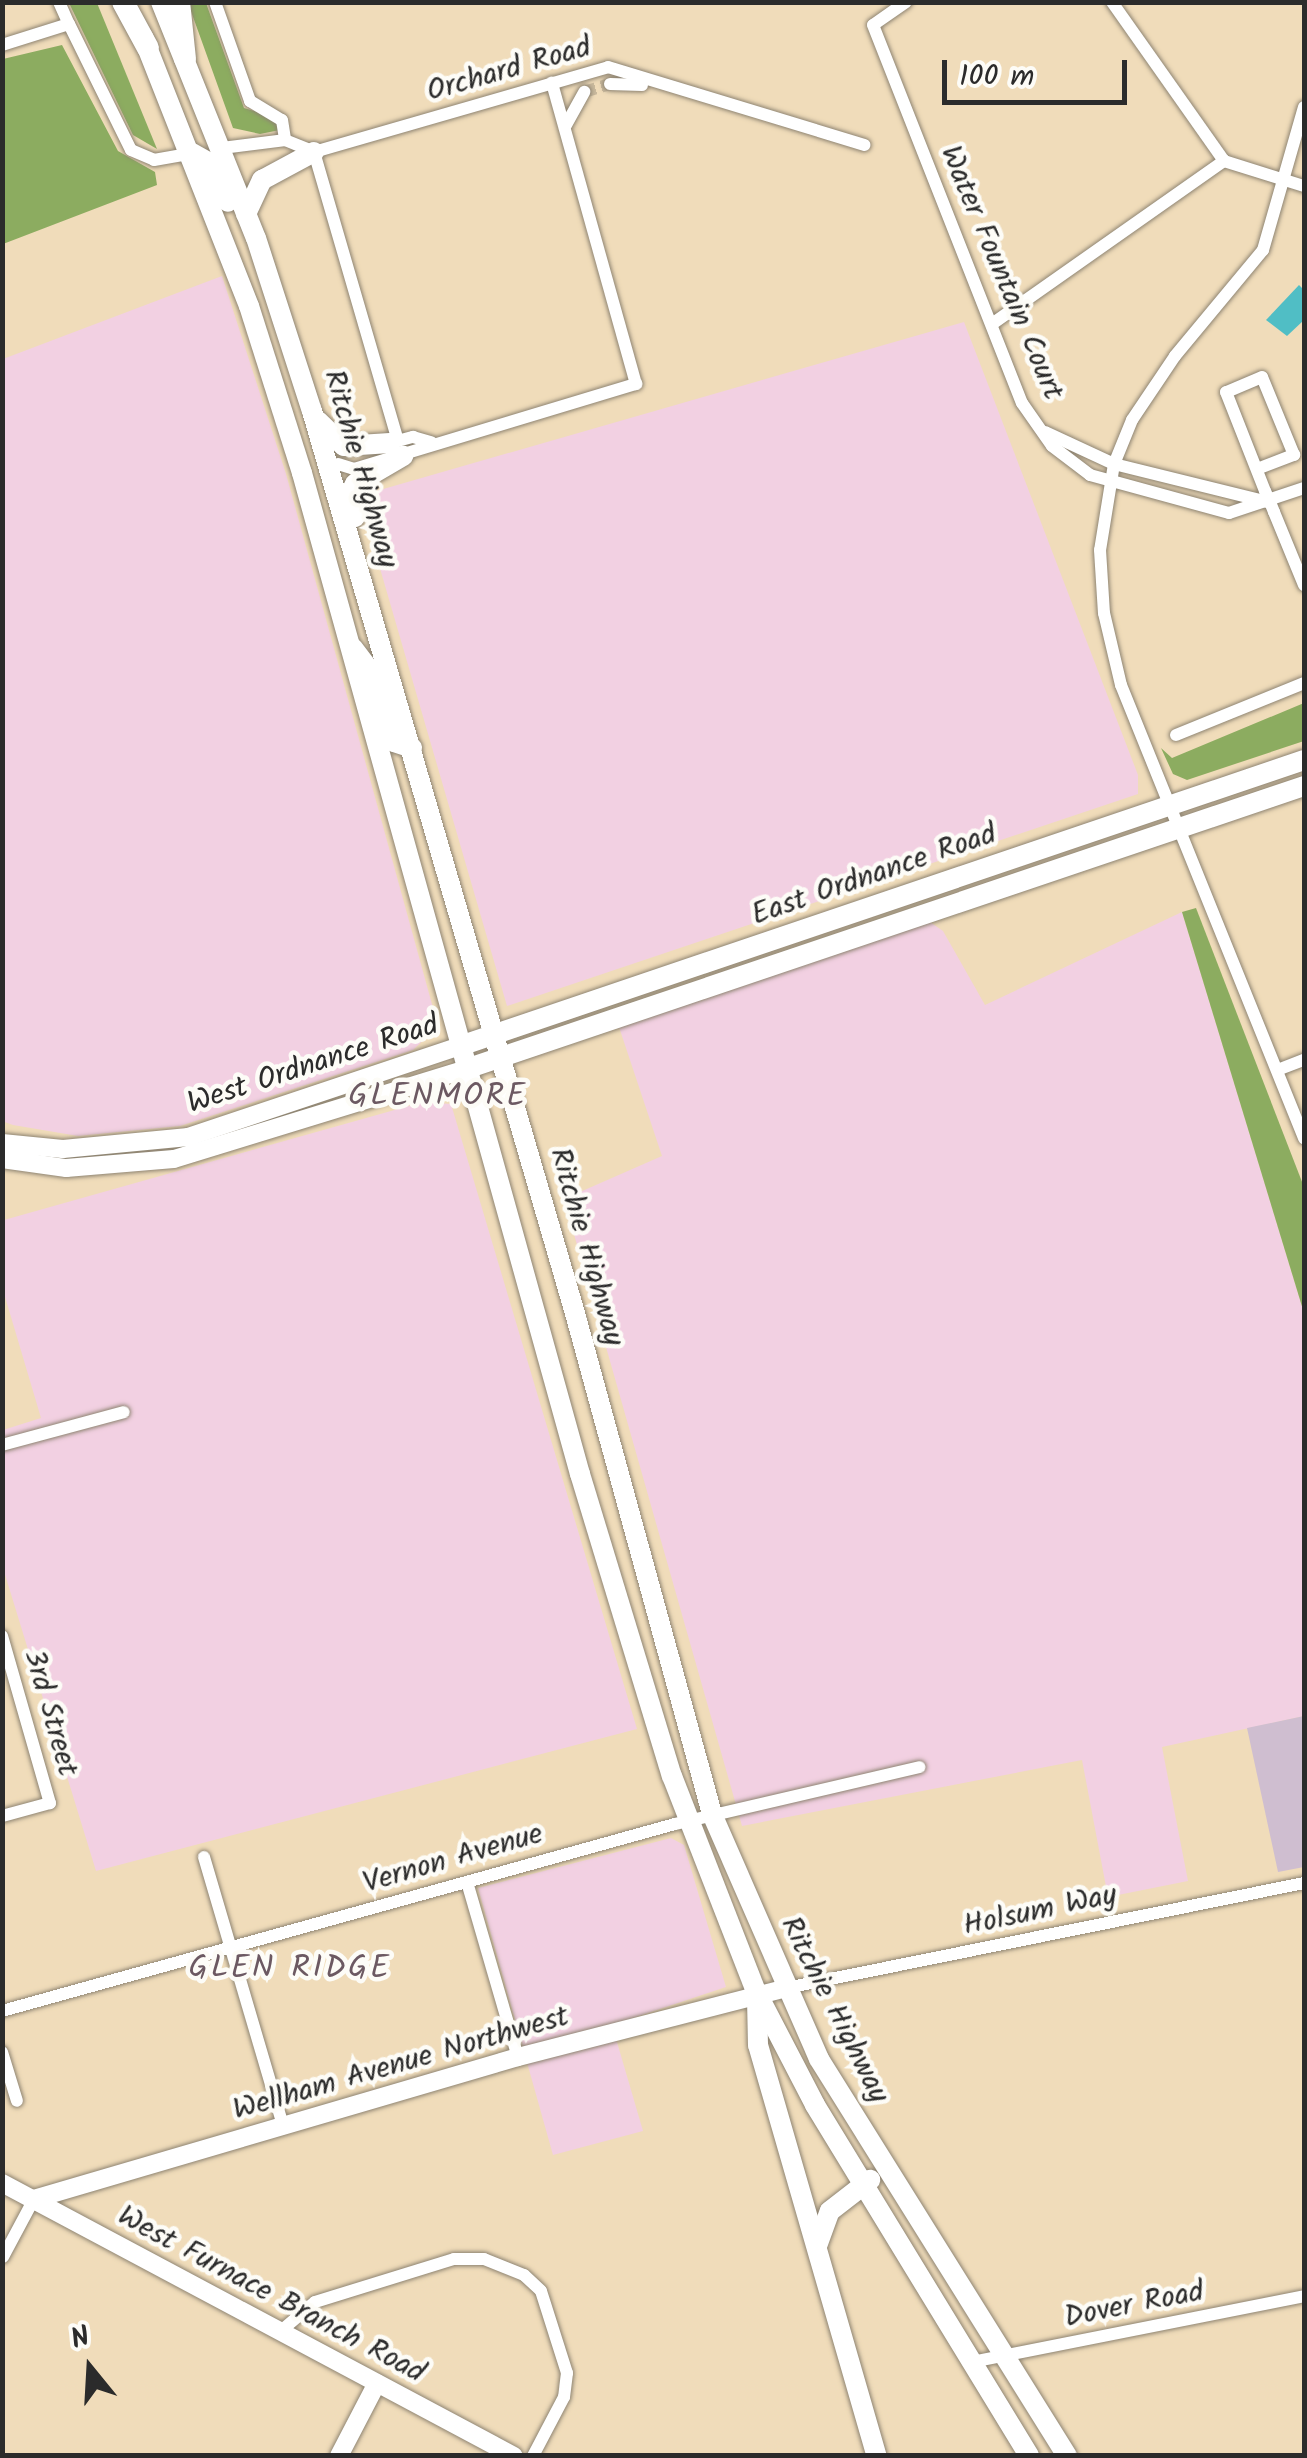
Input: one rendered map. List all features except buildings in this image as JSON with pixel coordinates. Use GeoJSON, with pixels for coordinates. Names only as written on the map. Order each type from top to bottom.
{"type":"FeatureCollection","features":[{"type":"Feature","properties":{"kind":"highway"},"geometry":{"type":"LineString","coordinates":[[126,2],[148,48]]}},
{"type":"Feature","properties":{"kind":"highway"},"geometry":{"type":"LineString","coordinates":[[179,2],[184,59]]}},
{"type":"Feature","properties":{"kind":"main road","name":"Ritchie Highway"},"geometry":{"type":"LineString","coordinates":[[161,2],[256,238],[333,465],[358,568],[494,1033],[712,1814],[786,1988],[886,2170],[1067,2456]]}},
{"type":"Feature","properties":{"kind":"main road"},"geometry":{"type":"LineString","coordinates":[[148,48],[202,138],[222,148]]}},
{"type":"Feature","properties":{"kind":"main road","name":"Ritchie Highway"},"geometry":{"type":"LineString","coordinates":[[148,48],[192,153],[265,355],[463,1045],[580,1474],[688,1820],[756,1991],[862,2186],[1029,2456]]}},
{"type":"Feature","properties":{"kind":"main road"},"geometry":{"type":"LineString","coordinates":[[246,214],[262,180],[314,152]]}},
{"type":"Feature","properties":{"kind":"main road"},"geometry":{"type":"LineString","coordinates":[[192,153],[212,164],[234,216],[256,238]]}},
{"type":"Feature","properties":{"kind":"main road"},"geometry":{"type":"LineString","coordinates":[[312,411],[327,435],[344,446],[397,447]]}},
{"type":"Feature","properties":{"kind":"main road"},"geometry":{"type":"LineString","coordinates":[[358,568],[361,542],[349,494],[364,475],[397,447]]}},
{"type":"Feature","properties":{"kind":"main road"},"geometry":{"type":"LineString","coordinates":[[346,638],[369,669],[394,742],[412,748]]}},
{"type":"Feature","properties":{"kind":"main road","name":"East Ordnance Road"},"geometry":{"type":"LineString","coordinates":[[463,1045],[1304,760]]}},
{"type":"Feature","properties":{"kind":"main road","name":"East Ordnance Road"},"geometry":{"type":"LineString","coordinates":[[469,1068],[1304,786]]}},
{"type":"Feature","properties":{"kind":"main road"},"geometry":{"type":"LineString","coordinates":[[756,1991],[758,2045],[877,2456]]}},
{"type":"Feature","properties":{"kind":"main road"},"geometry":{"type":"LineString","coordinates":[[817,2246],[830,2211],[886,2170]]}},
{"type":"Feature","properties":{"kind":"main road"},"geometry":{"type":"LineString","coordinates":[[1014,2427],[1036,2456]]}},
{"type":"Feature","properties":{"kind":"street"},"geometry":{"type":"LineString","coordinates":[[59,2],[131,150],[154,160],[192,153]]}},
{"type":"Feature","properties":{"kind":"street"},"geometry":{"type":"LineString","coordinates":[[216,2],[250,101],[282,120],[285,140]]}},
{"type":"Feature","properties":{"kind":"street","name":"Water Fountain Court"},"geometry":{"type":"LineString","coordinates":[[906,2],[873,25],[1022,403],[1063,459],[1111,482],[1229,513],[1304,488]]}},
{"type":"Feature","properties":{"kind":"street"},"geometry":{"type":"LineString","coordinates":[[1112,2],[1224,161],[1304,186]]}},
{"type":"Feature","properties":{"kind":"street"},"geometry":{"type":"LineString","coordinates":[[2,45],[70,24]]}},
{"type":"Feature","properties":{"kind":"street","name":"Orchard Road"},"geometry":{"type":"LineString","coordinates":[[314,152],[608,66],[864,146]]}},
{"type":"Feature","properties":{"kind":"street"},"geometry":{"type":"LineString","coordinates":[[333,465],[354,469],[397,447],[431,442],[636,384],[552,83]]}},
{"type":"Feature","properties":{"kind":"street"},"geometry":{"type":"LineString","coordinates":[[610,84],[698,94]]}},
{"type":"Feature","properties":{"kind":"street"},"geometry":{"type":"LineString","coordinates":[[566,124],[584,92]]}},
{"type":"Feature","properties":{"kind":"street"},"geometry":{"type":"LineString","coordinates":[[1304,107],[1288,183],[1263,250],[1144,396],[1114,464],[1100,550],[1104,613],[1122,686],[1184,829],[1280,1069],[1304,1140]]}},
{"type":"Feature","properties":{"kind":"street"},"geometry":{"type":"LineString","coordinates":[[222,148],[285,140],[314,152],[397,447]]}},
{"type":"Feature","properties":{"kind":"street"},"geometry":{"type":"LineString","coordinates":[[992,324],[1224,161]]}},
{"type":"Feature","properties":{"kind":"street"},"geometry":{"type":"LineString","coordinates":[[1256,469],[1294,454],[1262,377],[1226,392],[1256,469],[1304,584]]}},
{"type":"Feature","properties":{"kind":"street","name":"Water Fountain Court"},"geometry":{"type":"LineString","coordinates":[[1041,429],[1114,464],[1270,502]]}},
{"type":"Feature","properties":{"kind":"street"},"geometry":{"type":"LineString","coordinates":[[1176,735],[1304,684]]}},
{"type":"Feature","properties":{"kind":"street","name":"West Ordnance Road"},"geometry":{"type":"LineString","coordinates":[[2,1143],[80,1148],[188,1136],[463,1045]]}},
{"type":"Feature","properties":{"kind":"street"},"geometry":{"type":"LineString","coordinates":[[1280,1069],[1304,1060]]}},
{"type":"Feature","properties":{"kind":"street","name":"West Ordnance Road"},"geometry":{"type":"LineString","coordinates":[[2,1159],[66,1168],[174,1159],[469,1068]]}},
{"type":"Feature","properties":{"kind":"street"},"geometry":{"type":"LineString","coordinates":[[2,1446],[124,1412]]}},
{"type":"Feature","properties":{"kind":"street","name":"3rd Street"},"geometry":{"type":"LineString","coordinates":[[2,1636],[50,1803],[2,1816]]}},
{"type":"Feature","properties":{"kind":"street","name":"Vernon Avenue"},"geometry":{"type":"LineString","coordinates":[[2,2011],[688,1820],[919,1766]]}},
{"type":"Feature","properties":{"kind":"street"},"geometry":{"type":"LineString","coordinates":[[204,1857],[282,2126]]}},
{"type":"Feature","properties":{"kind":"street"},"geometry":{"type":"LineString","coordinates":[[466,1882],[518,2058]]}},
{"type":"Feature","properties":{"kind":"street","name":"Holsum Way"},"geometry":{"type":"LineString","coordinates":[[786,1988],[1304,1883]]}},
{"type":"Feature","properties":{"kind":"street","name":"Wellham Avenue Northwest"},"geometry":{"type":"LineString","coordinates":[[34,2200],[518,2058],[756,1991],[786,1988]]}},
{"type":"Feature","properties":{"kind":"street"},"geometry":{"type":"LineString","coordinates":[[2,2052],[16,2100]]}},
{"type":"Feature","properties":{"kind":"street","name":"West Furnace Branch Road"},"geometry":{"type":"LineString","coordinates":[[2,2183],[514,2456]]}},
{"type":"Feature","properties":{"kind":"street"},"geometry":{"type":"LineString","coordinates":[[3,2257],[34,2200]]}},
{"type":"Feature","properties":{"kind":"street"},"geometry":{"type":"LineString","coordinates":[[282,2330],[315,2302],[454,2259],[484,2259],[524,2275],[541,2291],[567,2373],[564,2397],[533,2456]]}},
{"type":"Feature","properties":{"kind":"street","name":"Dover Road"},"geometry":{"type":"LineString","coordinates":[[972,2362],[1304,2296]]}},
{"type":"Feature","properties":{"kind":"street"},"geometry":{"type":"LineString","coordinates":[[338,2456],[378,2383]]}},
{"type":"Feature","properties":{"kind":"shaded area"},"geometry":{"type":"Polygon","coordinates":[[[222,276],[286,474],[438,1026],[413,1050],[180,1126],[78,1136],[13,1125],[2,1121],[3,359],[222,276]]]}},
{"type":"Feature","properties":{"kind":"shaded area"},"geometry":{"type":"Polygon","coordinates":[[[964,322],[1138,775],[1138,794],[507,1006],[359,496],[964,322]]]}},
{"type":"Feature","properties":{"kind":"shaded area"},"geometry":{"type":"Polygon","coordinates":[[[1182,912],[1304,1313],[1304,1716],[1162,1747],[1188,1881],[1108,1897],[1082,1760],[742,1826],[564,1199],[662,1156],[619,1027],[930,922],[943,931],[985,1005],[1182,912]]]}},
{"type":"Feature","properties":{"kind":"shaded area"},"geometry":{"type":"Polygon","coordinates":[[[423,1102],[451,1104],[637,1729],[96,1871],[3,1568],[3,1430],[41,1418],[3,1290],[4,1220],[423,1102]]]}},
{"type":"Feature","properties":{"kind":"shaded area"},"geometry":{"type":"Polygon","coordinates":[[[1304,1716],[1304,1867],[1278,1872],[1247,1728],[1304,1716]]]}},
{"type":"Feature","properties":{"kind":"shaded area"},"geometry":{"type":"Polygon","coordinates":[[[671,1838],[684,1845],[726,1987],[612,2025],[643,2131],[553,2155],[478,1888],[671,1838]]]}},
{"type":"Feature","properties":{"kind":"green space"},"geometry":{"type":"Polygon","coordinates":[[[69,3],[97,3],[157,149],[133,135],[69,3]]]}},
{"type":"Feature","properties":{"kind":"green space"},"geometry":{"type":"Polygon","coordinates":[[[188,3],[206,3],[244,108],[275,117],[280,130],[260,134],[233,128],[188,3]]]}},
{"type":"Feature","properties":{"kind":"green space"},"geometry":{"type":"Polygon","coordinates":[[[62,45],[118,151],[155,172],[157,185],[3,244],[3,59],[62,45]]]}},
{"type":"Feature","properties":{"kind":"green space"},"geometry":{"type":"Polygon","coordinates":[[[1304,703],[1304,741],[1187,780],[1173,774],[1161,748],[1172,758],[1304,703]]]}},
{"type":"Feature","properties":{"kind":"green space"},"geometry":{"type":"Polygon","coordinates":[[[1196,908],[1304,1187],[1304,1313],[1182,912],[1196,908]]]}},
{"type":"Feature","properties":{"kind":"water"},"geometry":{"type":"Polygon","coordinates":[[[1299,285],[1304,290],[1304,320],[1287,336],[1266,320],[1299,285]]]}},
{"type":"Feature","properties":{"kind":"tunnel"},"geometry":{"type":"LineString","coordinates":[[584,92],[610,84]]}},
{"type":"Feature","properties":{"kind":"district","name":"GLENMORE"},"geometry":{"type":"Point","coordinates":[438,1097]}},
{"type":"Feature","properties":{"kind":"district","name":"GLEN RIDGE"},"geometry":{"type":"Point","coordinates":[290,1969]}}]}
